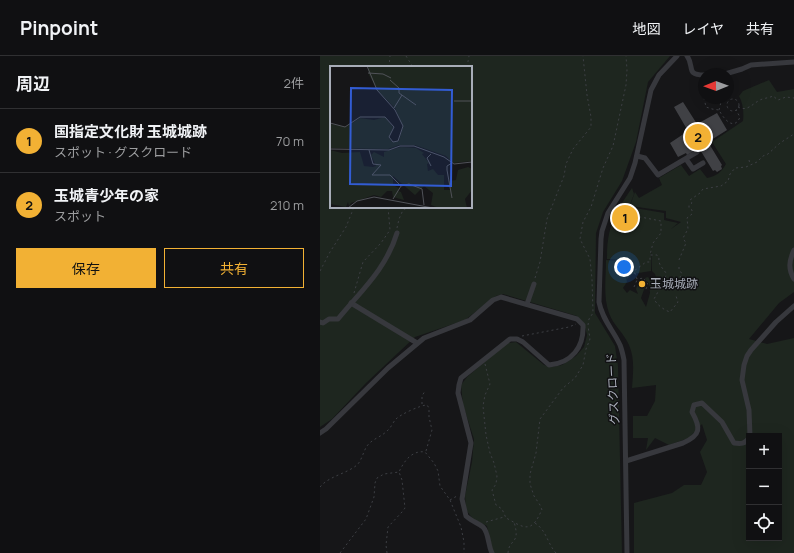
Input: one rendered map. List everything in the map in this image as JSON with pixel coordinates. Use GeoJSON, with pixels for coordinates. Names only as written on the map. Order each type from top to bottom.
{"type":"FeatureCollection","features":[{"type":"Feature","properties":{"kind":"street","name":"グスクロード"},"geometry":{"type":"LineString","coordinates":[[627,553],[624,360],[621,347],[604,320],[600,309],[601,235],[608,213],[630,178],[637,156],[651,90],[659,75],[677,56]]}},
{"type":"Feature","properties":{"kind":"street"},"geometry":{"type":"LineString","coordinates":[[687,56],[692,72],[698,74]]}},
{"type":"Feature","properties":{"kind":"street"},"geometry":{"type":"LineString","coordinates":[[734,72],[742,70],[750,65],[794,62]]}},
{"type":"Feature","properties":{"kind":"street"},"geometry":{"type":"LineString","coordinates":[[637,156],[645,158],[658,175],[697,152]]}},
{"type":"Feature","properties":{"kind":"street"},"geometry":{"type":"LineString","coordinates":[[686,158],[693,169],[703,163]]}},
{"type":"Feature","properties":{"kind":"street"},"geometry":{"type":"LineString","coordinates":[[320,322],[323,323],[329,319],[338,319],[373,279],[385,262],[393,246],[397,233]]}},
{"type":"Feature","properties":{"kind":"street"},"geometry":{"type":"LineString","coordinates":[[794,250],[789,260],[789,272],[794,279]]}},
{"type":"Feature","properties":{"kind":"street"},"geometry":{"type":"LineString","coordinates":[[527,304],[534,284]]}},
{"type":"Feature","properties":{"kind":"street"},"geometry":{"type":"LineString","coordinates":[[320,433],[326,429],[388,368],[424,338],[470,320],[493,300],[501,297],[577,319],[586,326],[581,345],[573,354],[558,364],[549,365],[523,342],[517,339],[510,339],[461,378],[458,385],[458,393],[471,443],[462,500],[466,516],[483,527],[486,532],[492,553]]}},
{"type":"Feature","properties":{"kind":"street"},"geometry":{"type":"LineString","coordinates":[[353,302],[417,344]]}},
{"type":"Feature","properties":{"kind":"street"},"geometry":{"type":"LineString","coordinates":[[750,433],[749,410],[742,380],[746,356],[776,322],[794,306]]}},
{"type":"Feature","properties":{"kind":"street"},"geometry":{"type":"LineString","coordinates":[[626,461],[683,444],[692,439],[698,430],[698,424],[692,412],[694,405],[698,403],[702,403],[722,422],[734,443],[741,444],[746,442]]}},
{"type":"Feature","properties":{"kind":"path"},"geometry":{"type":"LineString","coordinates":[[389,66],[390,56]]}},
{"type":"Feature","properties":{"kind":"path"},"geometry":{"type":"LineString","coordinates":[[406,56],[412,66]]}},
{"type":"Feature","properties":{"kind":"path"},"geometry":{"type":"LineString","coordinates":[[467,66],[469,56]]}},
{"type":"Feature","properties":{"kind":"path"},"geometry":{"type":"LineString","coordinates":[[534,284],[541,256],[547,219],[564,176],[566,164],[573,148],[591,127],[591,116],[583,56]]}},
{"type":"Feature","properties":{"kind":"path"},"geometry":{"type":"LineString","coordinates":[[484,360],[490,384],[485,395],[483,406],[486,436],[497,476],[496,484],[492,490],[496,504],[502,509],[505,517],[525,528],[535,523],[542,510],[534,496],[530,484],[530,474],[536,453],[540,419],[563,388],[575,378],[583,365],[586,348],[590,338],[586,326],[593,313],[590,259],[580,239],[583,222],[592,206],[603,168],[613,146],[626,84],[626,56]]}},
{"type":"Feature","properties":{"kind":"path"},"geometry":{"type":"LineString","coordinates":[[738,106],[741,108],[747,108],[760,100],[773,96],[778,100],[786,97],[794,98]]}},
{"type":"Feature","properties":{"kind":"path"},"geometry":{"type":"LineString","coordinates":[[732,99],[736,100],[738,106],[736,110],[732,111],[729,109],[727,104],[728,101],[732,99]]}},
{"type":"Feature","properties":{"kind":"path"},"geometry":{"type":"LineString","coordinates":[[705,104],[706,107],[718,110],[729,123],[735,123],[740,117],[736,110]]}},
{"type":"Feature","properties":{"kind":"path"},"geometry":{"type":"LineString","coordinates":[[718,110],[720,104]]}},
{"type":"Feature","properties":{"kind":"path"},"geometry":{"type":"LineString","coordinates":[[679,260],[686,243],[683,238],[688,229],[687,218],[692,214],[692,210],[689,208],[689,205],[692,203],[690,200],[703,189],[721,186],[728,181],[730,174],[735,168],[741,168],[757,162],[794,134]]}},
{"type":"Feature","properties":{"kind":"path"},"geometry":{"type":"LineString","coordinates":[[749,160],[750,165]]}},
{"type":"Feature","properties":{"kind":"path"},"geometry":{"type":"LineString","coordinates":[[615,201],[620,203],[630,215],[662,221],[661,233],[653,244],[650,262],[646,262],[634,271],[637,279],[634,287]]}},
{"type":"Feature","properties":{"kind":"path"},"geometry":{"type":"LineString","coordinates":[[320,271],[346,227],[354,208]]}},
{"type":"Feature","properties":{"kind":"path"},"geometry":{"type":"LineString","coordinates":[[353,302],[354,291],[363,262],[382,243],[390,230],[388,208]]}},
{"type":"Feature","properties":{"kind":"path"},"geometry":{"type":"LineString","coordinates":[[397,233],[399,219],[403,210],[408,208]]}},
{"type":"Feature","properties":{"kind":"path"},"geometry":{"type":"LineString","coordinates":[[650,255],[657,255],[659,258],[658,262],[660,267],[666,273],[666,276],[659,283],[659,290],[654,299],[670,312],[678,302],[676,296]]}},
{"type":"Feature","properties":{"kind":"path"},"geometry":{"type":"LineString","coordinates":[[677,290],[682,285],[682,281],[680,279],[682,274],[679,269],[679,264]]}},
{"type":"Feature","properties":{"kind":"path"},"geometry":{"type":"LineString","coordinates":[[637,279],[644,278],[645,282],[648,284],[646,289]]}},
{"type":"Feature","properties":{"kind":"path"},"geometry":{"type":"LineString","coordinates":[[517,339],[518,337],[569,327],[580,322]]}},
{"type":"Feature","properties":{"kind":"path"},"geometry":{"type":"LineString","coordinates":[[422,405],[422,396],[425,391]]}},
{"type":"Feature","properties":{"kind":"path"},"geometry":{"type":"LineString","coordinates":[[320,487],[328,480],[358,464],[366,447],[388,431],[396,418],[422,405],[427,405],[429,408],[429,417],[432,430],[425,452]]}},
{"type":"Feature","properties":{"kind":"path"},"geometry":{"type":"LineString","coordinates":[[387,553],[386,545],[388,527],[405,508],[402,480],[399,472],[402,465],[412,454],[420,451],[425,452],[434,463],[438,472],[440,486],[450,500],[461,527],[464,542],[464,553]]}},
{"type":"Feature","properties":{"kind":"path"},"geometry":{"type":"LineString","coordinates":[[340,553],[366,519],[374,497],[377,478],[384,474],[399,472]]}},
{"type":"Feature","properties":{"kind":"path"},"geometry":{"type":"LineString","coordinates":[[450,500],[463,490]]}},
{"type":"Feature","properties":{"kind":"path"},"geometry":{"type":"LineString","coordinates":[[478,524],[505,517]]}},
{"type":"Feature","properties":{"kind":"path"},"geometry":{"type":"LineString","coordinates":[[508,553],[508,550],[516,540],[517,534],[514,522]]}},
{"type":"Feature","properties":{"kind":"path"},"geometry":{"type":"LineString","coordinates":[[535,523],[541,527],[546,534],[553,550],[556,553]]}},
{"type":"Feature","properties":{"kind":"shaded area"},"geometry":{"type":"Polygon","coordinates":[[[320,56],[670,56],[648,82],[636,142],[622,181],[603,212],[596,233],[595,313],[615,346],[618,366],[622,553],[494,553],[487,526],[473,519],[466,510],[465,496],[472,462],[474,439],[463,405],[461,385],[467,377],[507,343],[516,342],[544,365],[552,367],[562,365],[576,356],[584,347],[587,335],[584,323],[577,316],[503,294],[496,296],[465,320],[415,337],[366,383],[332,419],[320,427],[320,56]]]}},
{"type":"Feature","properties":{"kind":"shaded area"},"geometry":{"type":"Polygon","coordinates":[[[769,80],[777,92],[794,89],[794,292],[779,303],[749,339],[767,344],[794,338],[794,553],[634,553],[634,503],[672,493],[684,485],[701,485],[707,472],[700,452],[707,440],[702,424],[689,438],[669,445],[655,438],[646,450],[648,438],[633,438],[633,416],[647,416],[655,401],[656,385],[632,388],[633,366],[631,350],[627,341],[613,321],[607,307],[605,287],[606,260],[624,261],[627,282],[623,288],[627,293],[630,290],[638,294],[636,289],[639,280],[643,279],[646,284],[641,298],[646,307],[650,293],[649,283],[645,278],[648,277],[651,281],[656,277],[652,271],[652,246],[651,271],[632,274],[627,279],[626,260],[607,259],[610,229],[616,213],[632,188],[634,194],[629,207],[664,213],[664,220],[678,223],[671,229],[681,222],[666,218],[666,211],[630,206],[635,192],[639,198],[662,185],[659,178],[681,165],[689,176],[700,169],[707,178],[720,172],[726,164],[712,142],[743,121],[743,108],[739,96],[743,91],[769,80]]]}},
{"type":"Feature","properties":{"kind":"building"},"geometry":{"type":"Polygon","coordinates":[[[683,102],[697,124],[717,113],[727,130],[708,142],[722,165],[722,169],[717,172],[715,170],[713,171],[699,148],[687,155],[686,153],[678,157],[670,143],[688,131],[674,107],[683,102]]]}},
{"type":"Feature","properties":{"kind":"place","name":"玉城青少年の家"},"geometry":{"type":"Point","coordinates":[698,137]}},
{"type":"Feature","properties":{"kind":"place","name":"国指定文化財 玉城城跡"},"geometry":{"type":"Point","coordinates":[625,218]}},
{"type":"Feature","properties":{"kind":"place","name":"玉城城跡"},"geometry":{"type":"Point","coordinates":[642,284]}}]}
